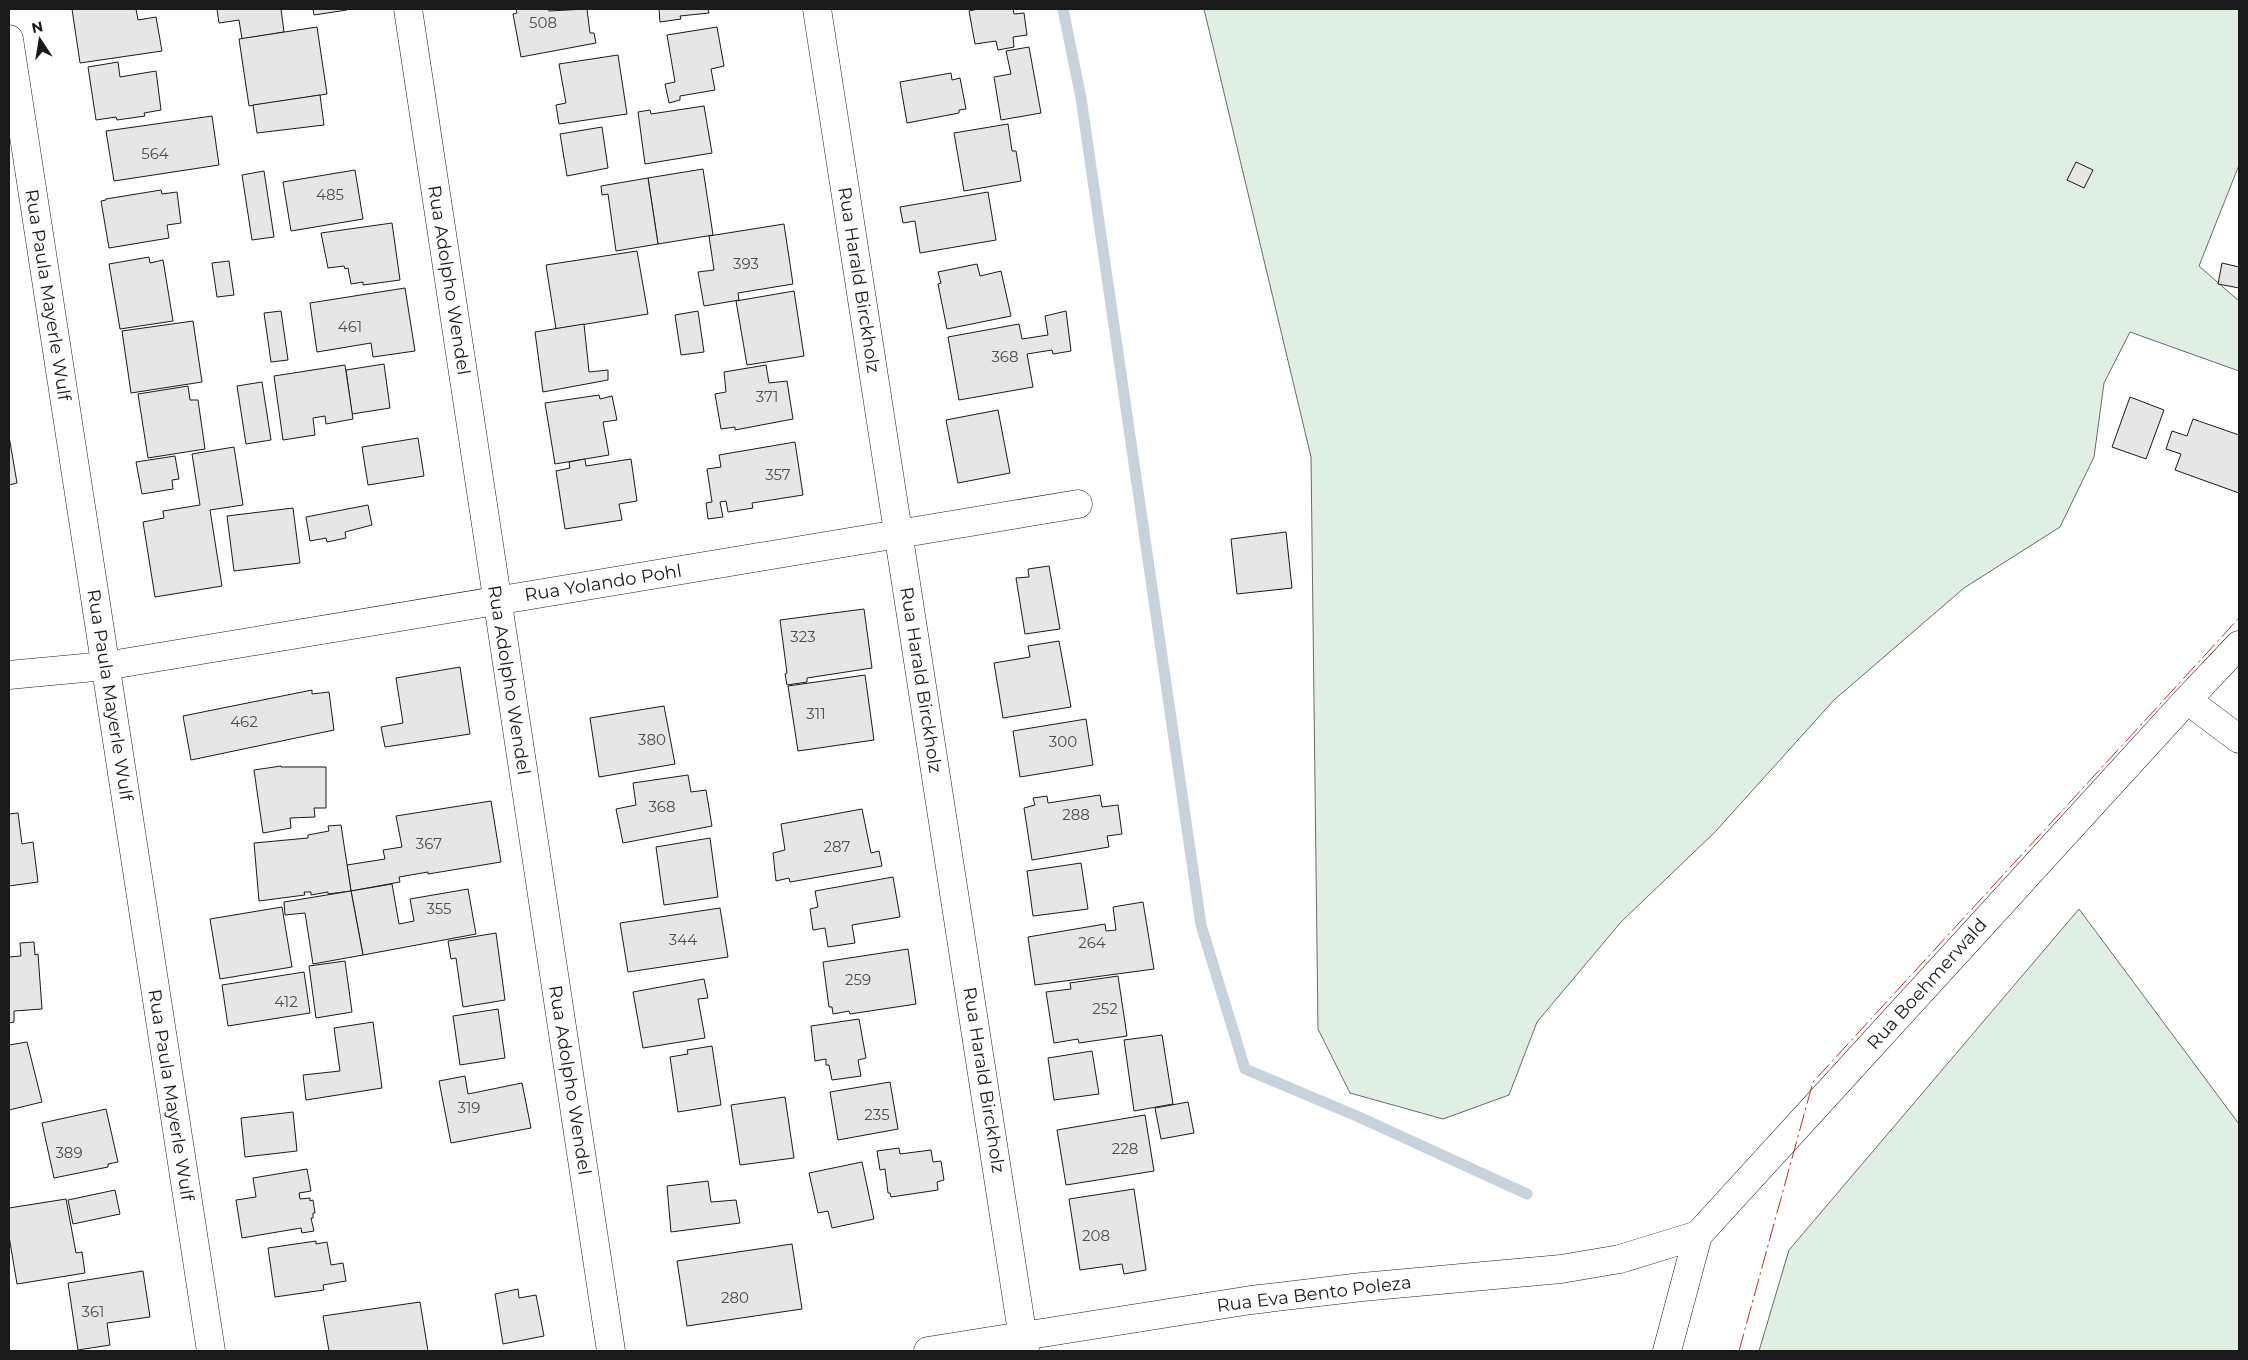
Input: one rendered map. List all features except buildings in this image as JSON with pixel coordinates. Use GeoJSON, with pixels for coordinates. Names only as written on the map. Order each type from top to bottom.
{"type":"FeatureCollection","features":[{"type":"Feature","properties":{"kind":"street","name":"Rua Adolpho Wendel"},"geometry":{"type":"LineString","coordinates":[[408,9],[611,1351]]}},
{"type":"Feature","properties":{"kind":"street","name":"Rua Harald Birckholz"},"geometry":{"type":"LineString","coordinates":[[817,9],[1024,1344]]}},
{"type":"Feature","properties":{"kind":"street","name":"Rua Paula Mayerle Wulf"},"geometry":{"type":"LineString","coordinates":[[9,39],[210,1351]]}},
{"type":"Feature","properties":{"kind":"street","name":"Rua Yolando Pohl"},"geometry":{"type":"LineString","coordinates":[[9,675],[105,666],[1078,504]]}},
{"type":"Feature","properties":{"kind":"street","name":"Rua Boehmerwald"},"geometry":{"type":"LineString","coordinates":[[1667,1351],[1698,1235],[2239,645]]}},
{"type":"Feature","properties":{"kind":"street"},"geometry":{"type":"LineString","coordinates":[[2187,700],[2239,739]]}},
{"type":"Feature","properties":{"kind":"street","name":"Rua Eva Bento Poleza"},"geometry":{"type":"LineString","coordinates":[[928,1351],[1024,1344],[1251,1300],[1362,1287],[1561,1269],[1620,1259],[1698,1235]]}},
{"type":"Feature","properties":{"kind":"green space"},"geometry":{"type":"Polygon","coordinates":[[[1204,9],[2239,9],[2239,165],[2199,266],[2239,301],[2239,371],[2130,332],[2104,383],[2094,457],[2060,527],[1964,588],[1834,700],[1715,832],[1621,922],[1537,1022],[1509,1095],[1443,1119],[1350,1093],[1318,1029],[1311,457],[1204,9]]]}},
{"type":"Feature","properties":{"kind":"green space"},"geometry":{"type":"Polygon","coordinates":[[[2079,909],[2239,1124],[2239,1351],[1759,1351],[1789,1250],[2079,909]]]}},
{"type":"Feature","properties":{"kind":"waterway"},"geometry":{"type":"LineString","coordinates":[[1063,9],[1081,98],[1201,925],[1245,1069],[1359,1117],[1527,1194]]}},
{"type":"Feature","properties":{"kind":"power"},"geometry":{"type":"LineString","coordinates":[[1739,1351],[1813,1082],[2239,618]]}}]}
